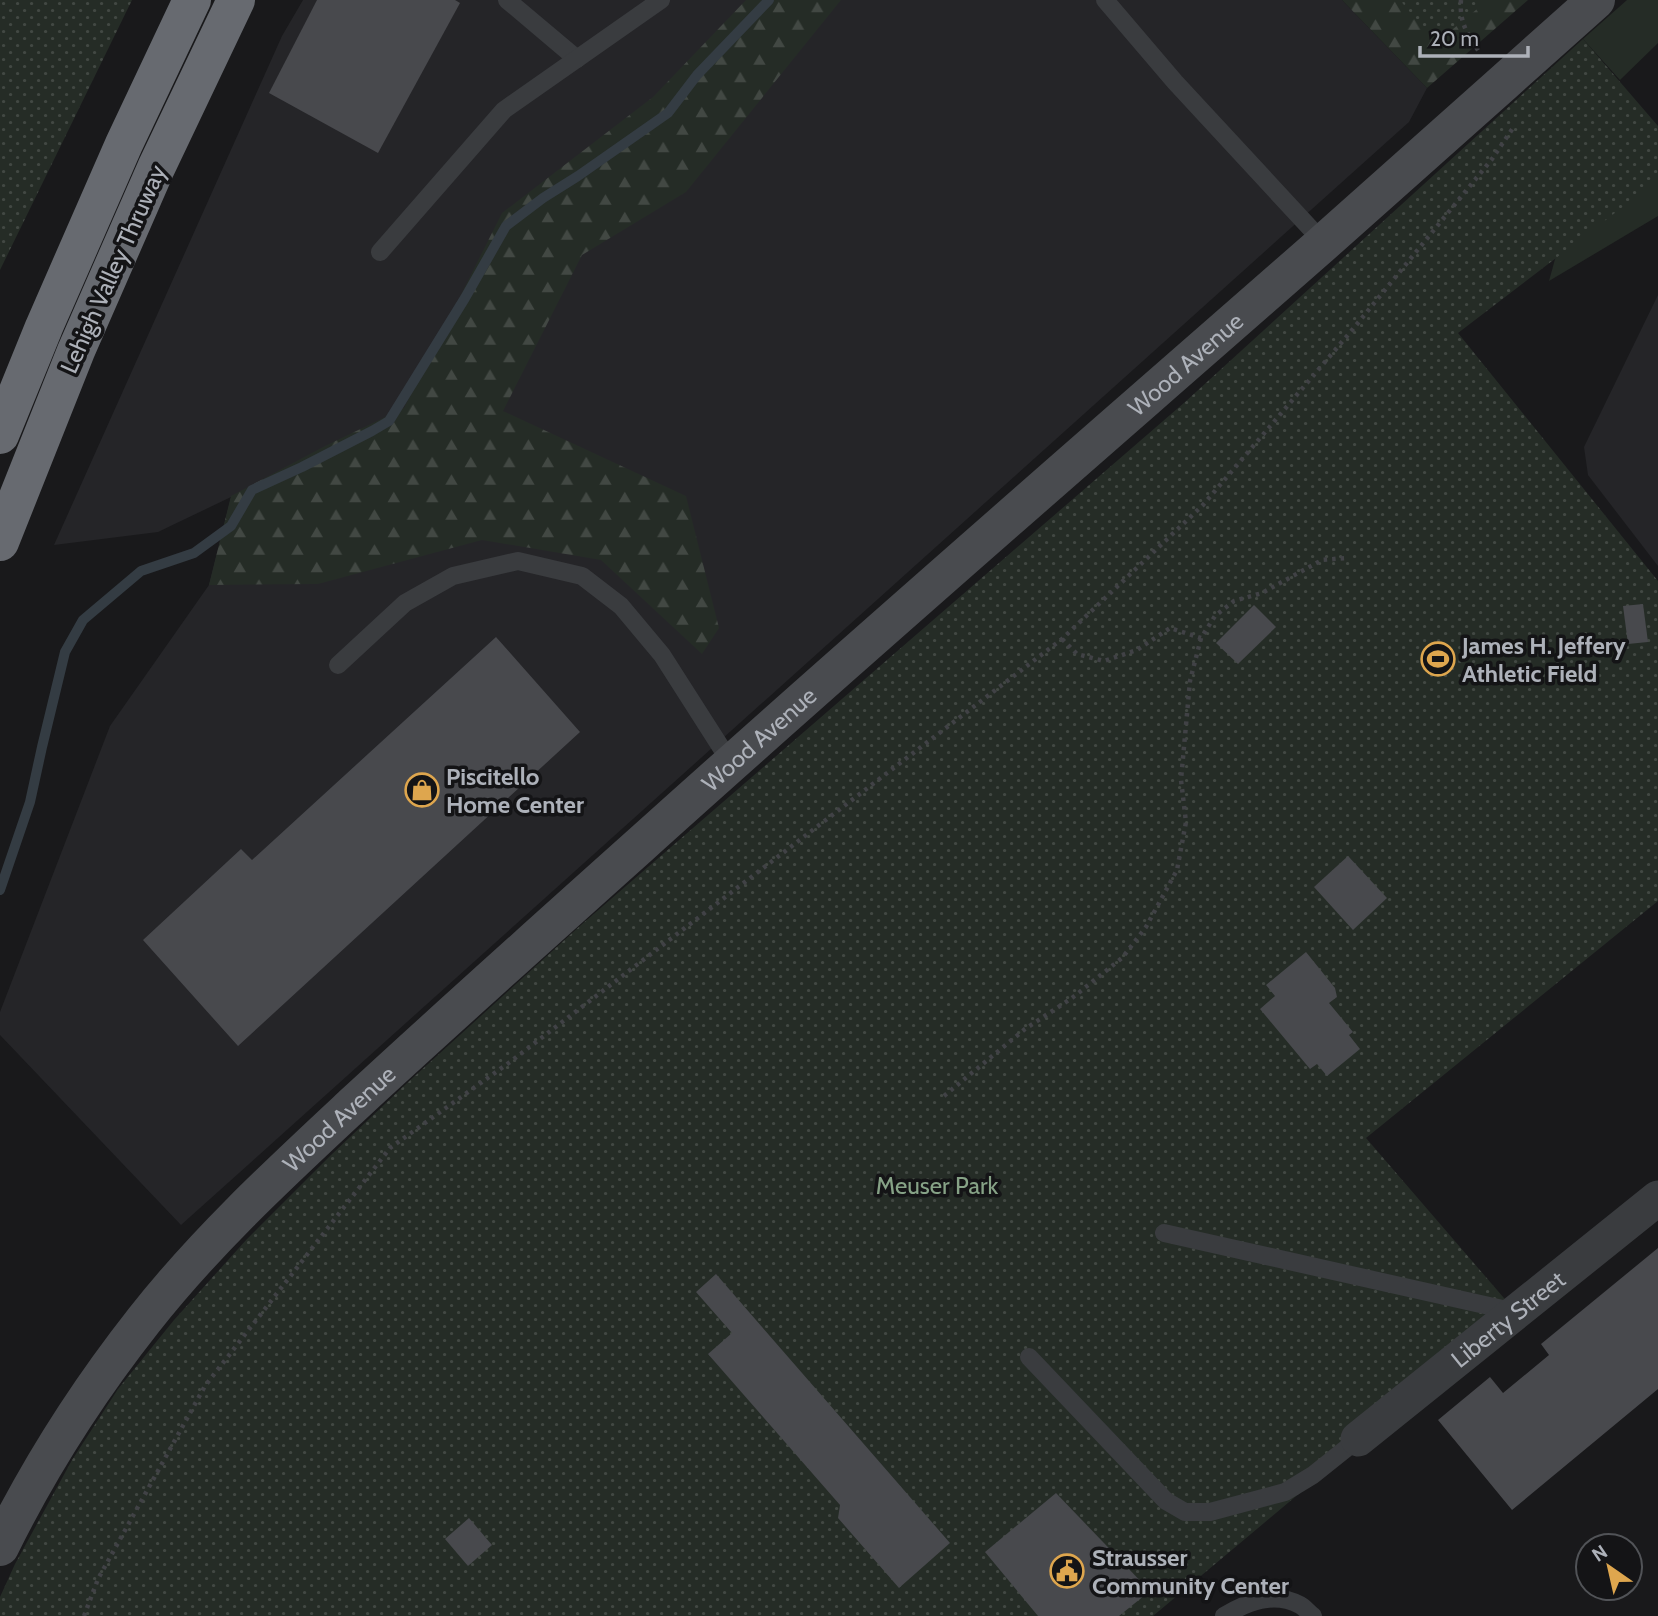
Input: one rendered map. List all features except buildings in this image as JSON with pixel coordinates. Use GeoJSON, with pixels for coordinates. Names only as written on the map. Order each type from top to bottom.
{"type":"FeatureCollection","features":[{"type":"Feature","properties":{"kind":"highway","name":"Lehigh Valley Thruway"},"geometry":{"type":"LineString","coordinates":[[0,435],[118,156],[192,0]]}},
{"type":"Feature","properties":{"kind":"highway","name":"Lehigh Valley Thruway"},"geometry":{"type":"LineString","coordinates":[[0,542],[76,351],[156,168],[236,0]]}},
{"type":"Feature","properties":{"kind":"main road","name":"Wood Avenue"},"geometry":{"type":"LineString","coordinates":[[0,1547],[20,1506],[104,1372],[193,1263],[289,1165],[731,763],[1324,243],[1596,0]]}},
{"type":"Feature","properties":{"kind":"street","name":"Liberty Street"},"geometry":{"type":"LineString","coordinates":[[1359,1439],[1658,1198]]}},
{"type":"Feature","properties":{"kind":"lane"},"geometry":{"type":"LineString","coordinates":[[507,0],[577,59]]}},
{"type":"Feature","properties":{"kind":"lane"},"geometry":{"type":"LineString","coordinates":[[380,252],[504,110],[661,0]]}},
{"type":"Feature","properties":{"kind":"lane"},"geometry":{"type":"LineString","coordinates":[[1105,0],[1175,82],[1324,243]]}},
{"type":"Feature","properties":{"kind":"lane"},"geometry":{"type":"LineString","coordinates":[[338,665],[405,603],[453,576],[518,561],[582,576],[621,606],[662,656],[731,763]]}},
{"type":"Feature","properties":{"kind":"lane"},"geometry":{"type":"LineString","coordinates":[[1164,1233],[1516,1312]]}},
{"type":"Feature","properties":{"kind":"lane"},"geometry":{"type":"LineString","coordinates":[[1029,1356],[1166,1501],[1185,1512],[1210,1512],[1285,1492],[1359,1439]]}},
{"type":"Feature","properties":{"kind":"lane"},"geometry":{"type":"LineString","coordinates":[[1224,1616],[1260,1599],[1282,1599],[1300,1605],[1313,1616]]}},
{"type":"Feature","properties":{"kind":"path"},"geometry":{"type":"LineString","coordinates":[[1461,0],[1460,12],[1466,32],[1480,53]]}},
{"type":"Feature","properties":{"kind":"path"},"geometry":{"type":"LineString","coordinates":[[84,1616],[98,1579],[205,1386],[390,1148],[510,1062],[1062,639],[1203,505],[1353,329],[1492,159],[1514,127]]}},
{"type":"Feature","properties":{"kind":"path"},"geometry":{"type":"LineString","coordinates":[[944,1096],[1025,1029],[1072,998],[1122,958],[1146,927],[1177,870],[1186,822],[1181,780],[1190,681],[1201,638],[1215,615],[1234,601],[1262,593],[1322,560],[1346,558]]}},
{"type":"Feature","properties":{"kind":"path"},"geometry":{"type":"LineString","coordinates":[[1062,639],[1077,654],[1104,661],[1137,650],[1170,628],[1201,638]]}},
{"type":"Feature","properties":{"kind":"shaded area"},"geometry":{"type":"Polygon","coordinates":[[[303,0],[1342,0],[1427,88],[1409,122],[181,1225],[0,1035],[0,1012],[110,726],[209,585],[231,497],[158,532],[54,545],[282,36],[303,0]]]}},
{"type":"Feature","properties":{"kind":"shaded area"},"geometry":{"type":"Polygon","coordinates":[[[1658,295],[1658,566],[1588,475],[1584,447],[1658,295]]]}},
{"type":"Feature","properties":{"kind":"green space"},"geometry":{"type":"Polygon","coordinates":[[[0,0],[132,0],[0,270],[0,0]]]}},
{"type":"Feature","properties":{"kind":"green space"},"geometry":{"type":"Polygon","coordinates":[[[746,0],[841,0],[686,192],[582,255],[503,411],[686,496],[719,628],[702,654],[601,560],[482,540],[318,584],[209,585],[231,496],[404,408],[502,213],[653,97],[746,0]]]}},
{"type":"Feature","properties":{"kind":"green space"},"geometry":{"type":"Polygon","coordinates":[[[1342,0],[1528,0],[1427,88],[1342,0]]]}},
{"type":"Feature","properties":{"kind":"green space"},"geometry":{"type":"Polygon","coordinates":[[[1400,0],[1488,0],[1435,44],[1400,0]]]}},
{"type":"Feature","properties":{"kind":"green space"},"geometry":{"type":"Polygon","coordinates":[[[1627,0],[1658,0],[1658,43],[1620,80],[1583,39],[1627,0]]]}},
{"type":"Feature","properties":{"kind":"green space","name":"Meuser Park"},"geometry":{"type":"Polygon","coordinates":[[[1583,39],[1658,126],[1658,180],[1458,333],[1658,581],[1658,901],[1366,1138],[1516,1312],[1153,1616],[0,1616],[0,1597],[15,1564],[72,1460],[118,1389],[174,1320],[247,1239],[331,1155],[581,925],[1185,402],[1583,39]]]}},
{"type":"Feature","properties":{"kind":"green space"},"geometry":{"type":"Polygon","coordinates":[[[1658,149],[1658,216],[1549,281],[1563,230],[1658,149]]]}},
{"type":"Feature","properties":{"kind":"waterway"},"geometry":{"type":"LineString","coordinates":[[0,890],[30,802],[65,652],[83,620],[141,571],[194,553],[231,526],[252,490],[389,421],[506,226],[668,113],[697,75],[769,0]]}},
{"type":"Feature","properties":{"kind":"place","name":"James H. Jeffery Athletic Field"},"geometry":{"type":"Point","coordinates":[1438,659]}},
{"type":"Feature","properties":{"kind":"place","name":"Piscitello Home Center"},"geometry":{"type":"Point","coordinates":[422,790]}},
{"type":"Feature","properties":{"kind":"place","name":"Strausser Community Center"},"geometry":{"type":"Point","coordinates":[1067,1571]}}]}
